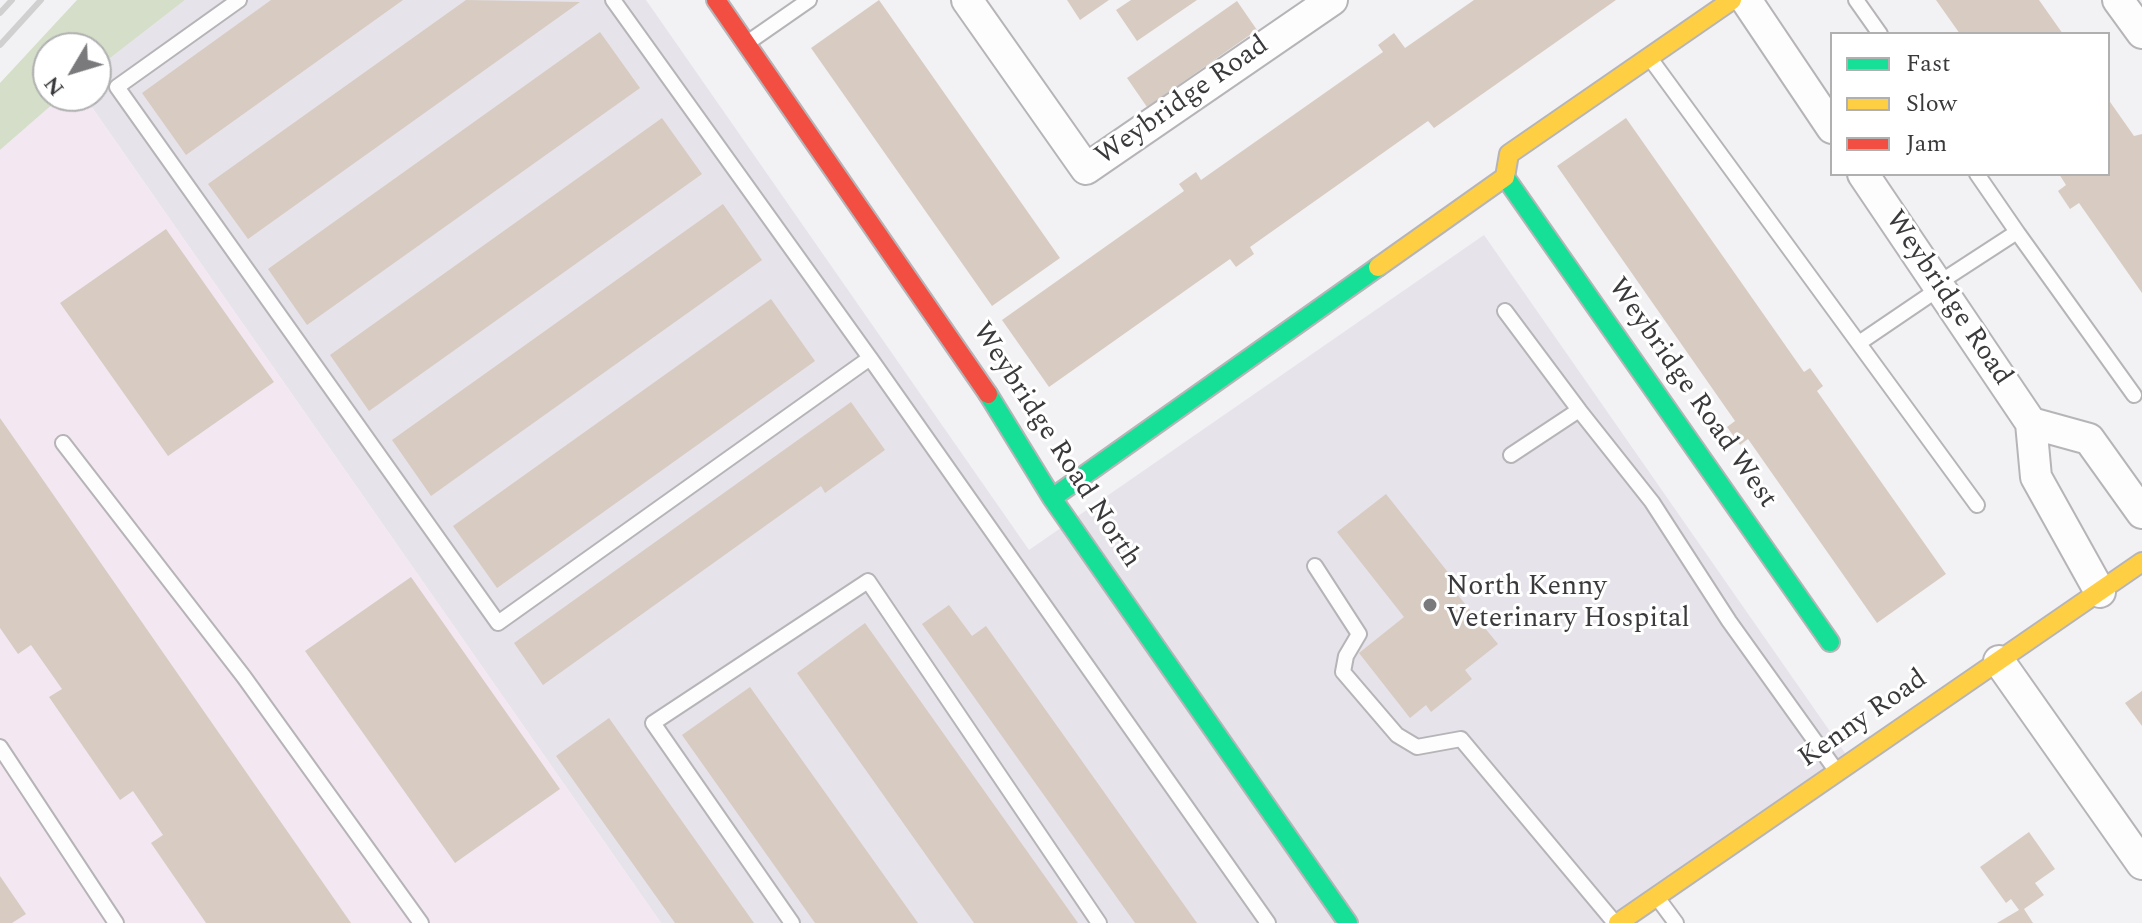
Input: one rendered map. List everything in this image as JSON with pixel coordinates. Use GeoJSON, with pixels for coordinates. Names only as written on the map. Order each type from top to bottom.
{"type":"FeatureCollection","features":[{"type":"Feature","properties":{"kind":"street","name":"Weybridge Road North"},"geometry":{"type":"LineString","coordinates":[[716,0],[974,372],[1052,498],[1348,923]]}},
{"type":"Feature","properties":{"kind":"street","name":"Weybridge Road"},"geometry":{"type":"LineString","coordinates":[[967,0],[1086,169],[1332,0]]}},
{"type":"Feature","properties":{"kind":"street"},"geometry":{"type":"LineString","coordinates":[[1052,498],[1505,177],[1509,154],[1732,0]]}},
{"type":"Feature","properties":{"kind":"street"},"geometry":{"type":"LineString","coordinates":[[1746,0],[1830,125]]}},
{"type":"Feature","properties":{"kind":"street"},"geometry":{"type":"LineString","coordinates":[[2118,0],[2142,33]]}},
{"type":"Feature","properties":{"kind":"street","name":"Weybridge Road"},"geometry":{"type":"LineString","coordinates":[[1864,176],[2031,423],[2036,477],[2100,592]]}},
{"type":"Feature","properties":{"kind":"street","name":"Weybridge Road West"},"geometry":{"type":"LineString","coordinates":[[1505,177],[1830,642]]}},
{"type":"Feature","properties":{"kind":"street"},"geometry":{"type":"LineString","coordinates":[[2031,423],[2089,439],[2142,513]]}},
{"type":"Feature","properties":{"kind":"street","name":"Kenny Road"},"geometry":{"type":"LineString","coordinates":[[1616,923],[2142,562]]}},
{"type":"Feature","properties":{"kind":"street"},"geometry":{"type":"LineString","coordinates":[[1999,661],[2142,864]]}},
{"type":"Feature","properties":{"kind":"lane"},"geometry":{"type":"LineString","coordinates":[[239,0],[117,87],[498,623],[870,358]]}},
{"type":"Feature","properties":{"kind":"lane"},"geometry":{"type":"LineString","coordinates":[[613,0],[870,358],[1268,923]]}},
{"type":"Feature","properties":{"kind":"lane"},"geometry":{"type":"LineString","coordinates":[[746,43],[809,0]]}},
{"type":"Feature","properties":{"kind":"lane"},"geometry":{"type":"LineString","coordinates":[[1856,0],[1879,32]]}},
{"type":"Feature","properties":{"kind":"lane"},"geometry":{"type":"LineString","coordinates":[[1650,57],[1977,505]]}},
{"type":"Feature","properties":{"kind":"lane"},"geometry":{"type":"LineString","coordinates":[[1978,176],[2134,395]]}},
{"type":"Feature","properties":{"kind":"lane"},"geometry":{"type":"LineString","coordinates":[[1859,343],[2017,232]]}},
{"type":"Feature","properties":{"kind":"lane"},"geometry":{"type":"LineString","coordinates":[[1505,311],[1652,502],[1729,621],[1837,772]]}},
{"type":"Feature","properties":{"kind":"lane"},"geometry":{"type":"LineString","coordinates":[[1511,455],[1579,410]]}},
{"type":"Feature","properties":{"kind":"lane"},"geometry":{"type":"LineString","coordinates":[[63,443],[244,677],[421,923]]}},
{"type":"Feature","properties":{"kind":"lane"},"geometry":{"type":"LineString","coordinates":[[1315,566],[1359,634],[1346,656],[1343,672],[1352,683],[1397,735],[1417,747],[1461,739],[1616,923]]}},
{"type":"Feature","properties":{"kind":"lane"},"geometry":{"type":"LineString","coordinates":[[792,923],[653,723],[868,581],[1099,923]]}},
{"type":"Feature","properties":{"kind":"lane"},"geometry":{"type":"LineString","coordinates":[[0,747],[116,923]]}},
{"type":"Feature","properties":{"kind":"lane"},"geometry":{"type":"LineString","coordinates":[[1656,896],[1676,923]]}},
{"type":"Feature","properties":{"kind":"shaded area"},"geometry":{"type":"Polygon","coordinates":[[[185,0],[646,0],[1029,550],[1484,235],[1852,763],[1626,923],[661,923],[95,112],[112,112],[112,57],[185,0]]]}},
{"type":"Feature","properties":{"kind":"shaded area"},"geometry":{"type":"Polygon","coordinates":[[[44,112],[95,112],[661,923],[0,923],[0,150],[44,112]]]}},
{"type":"Feature","properties":{"kind":"green space"},"geometry":{"type":"Polygon","coordinates":[[[77,0],[185,0],[112,57],[112,32],[47,32],[77,0]]]}},
{"type":"Feature","properties":{"kind":"green space"},"geometry":{"type":"Polygon","coordinates":[[[32,49],[32,112],[44,112],[0,150],[0,83],[32,49]]]}},
{"type":"Feature","properties":{"kind":"building"},"geometry":{"type":"Polygon","coordinates":[[[271,0],[403,0],[186,155],[142,93],[271,0]]]}},
{"type":"Feature","properties":{"kind":"building"},"geometry":{"type":"Polygon","coordinates":[[[466,0],[580,2],[248,239],[208,184],[466,0]]]}},
{"type":"Feature","properties":{"kind":"building"},"geometry":{"type":"Polygon","coordinates":[[[879,0],[1060,258],[992,306],[811,48],[879,0]]]}},
{"type":"Feature","properties":{"kind":"building"},"geometry":{"type":"Polygon","coordinates":[[[1067,0],[1109,0],[1080,20],[1067,0]]]}},
{"type":"Feature","properties":{"kind":"building"},"geometry":{"type":"Polygon","coordinates":[[[1131,0],[1197,0],[1137,41],[1116,10],[1131,0]]]}},
{"type":"Feature","properties":{"kind":"building"},"geometry":{"type":"Polygon","coordinates":[[[1474,0],[1616,0],[1434,128],[1428,121],[1250,247],[1254,254],[1236,267],[1230,259],[1049,387],[1002,320],[1184,191],[1179,184],[1196,172],[1201,180],[1383,52],[1378,45],[1394,33],[1405,48],[1474,0]]]}},
{"type":"Feature","properties":{"kind":"building"},"geometry":{"type":"Polygon","coordinates":[[[1936,0],[2039,0],[2062,32],[1959,32],[1936,0]]]}},
{"type":"Feature","properties":{"kind":"building"},"geometry":{"type":"Polygon","coordinates":[[[1237,1],[1257,30],[1147,107],[1127,78],[1237,1]]]}},
{"type":"Feature","properties":{"kind":"building"},"geometry":{"type":"Polygon","coordinates":[[[600,32],[640,88],[307,325],[268,269],[600,32]]]}},
{"type":"Feature","properties":{"kind":"building"},"geometry":{"type":"Polygon","coordinates":[[[2110,102],[2134,136],[2142,134],[2142,293],[2079,203],[2070,209],[2058,191],[2066,185],[2060,176],[2110,176],[2110,102]]]}},
{"type":"Feature","properties":{"kind":"building"},"geometry":{"type":"Polygon","coordinates":[[[662,118],[702,174],[369,411],[330,355],[662,118]]]}},
{"type":"Feature","properties":{"kind":"building"},"geometry":{"type":"Polygon","coordinates":[[[1626,118],[1804,372],[1810,368],[1823,386],[1817,391],[1946,574],[1877,623],[1748,439],[1740,445],[1727,427],[1735,421],[1557,166],[1626,118]]]}},
{"type":"Feature","properties":{"kind":"building"},"geometry":{"type":"Polygon","coordinates":[[[723,204],[762,260],[431,496],[392,440],[723,204]]]}},
{"type":"Feature","properties":{"kind":"building"},"geometry":{"type":"Polygon","coordinates":[[[166,229],[274,382],[168,456],[60,303],[166,229]]]}},
{"type":"Feature","properties":{"kind":"building"},"geometry":{"type":"Polygon","coordinates":[[[771,299],[815,361],[497,588],[453,526],[771,299]]]}},
{"type":"Feature","properties":{"kind":"building"},"geometry":{"type":"Polygon","coordinates":[[[851,402],[885,450],[825,493],[821,486],[543,685],[514,643],[851,402]]]}},
{"type":"Feature","properties":{"kind":"building"},"geometry":{"type":"Polygon","coordinates":[[[0,418],[351,923],[206,923],[151,843],[163,835],[133,791],[120,800],[49,697],[62,689],[31,645],[18,654],[0,628],[0,418]]]}},
{"type":"Feature","properties":{"kind":"building","name":"North Kenny Veterinary Hospital"},"geometry":{"type":"Polygon","coordinates":[[[1386,494],[1462,590],[1457,594],[1498,644],[1465,670],[1472,679],[1431,712],[1426,705],[1410,718],[1359,653],[1404,617],[1337,532],[1386,494]]]}},
{"type":"Feature","properties":{"kind":"building"},"geometry":{"type":"Polygon","coordinates":[[[411,577],[560,789],[455,863],[305,651],[411,577]]]}},
{"type":"Feature","properties":{"kind":"building"},"geometry":{"type":"Polygon","coordinates":[[[949,605],[972,636],[986,626],[1197,923],[1135,923],[922,624],[949,605]]]}},
{"type":"Feature","properties":{"kind":"building"},"geometry":{"type":"Polygon","coordinates":[[[865,623],[1078,923],[974,923],[797,673],[865,623]]]}},
{"type":"Feature","properties":{"kind":"building"},"geometry":{"type":"Polygon","coordinates":[[[750,687],[918,923],[815,923],[682,735],[750,687]]]}},
{"type":"Feature","properties":{"kind":"building"},"geometry":{"type":"Polygon","coordinates":[[[2142,691],[2142,726],[2125,703],[2142,691]]]}},
{"type":"Feature","properties":{"kind":"building"},"geometry":{"type":"Polygon","coordinates":[[[609,718],[754,923],[675,923],[556,756],[609,718]]]}},
{"type":"Feature","properties":{"kind":"building"},"geometry":{"type":"Polygon","coordinates":[[[2029,832],[2055,869],[2035,883],[2044,895],[2024,909],[2033,923],[1997,923],[2019,910],[2011,899],[2006,903],[1980,867],[2029,832]]]}},
{"type":"Feature","properties":{"kind":"building"},"geometry":{"type":"Polygon","coordinates":[[[0,876],[26,914],[12,923],[0,923],[0,876]]]}},
{"type":"Feature","properties":{"kind":"railway"},"geometry":{"type":"LineString","coordinates":[[0,13],[12,0]]}},
{"type":"Feature","properties":{"kind":"railway"},"geometry":{"type":"LineString","coordinates":[[0,45],[41,0]]}},
{"type":"Feature","properties":{"kind":"traffic: fast"},"geometry":{"type":"LineString","coordinates":[[1505,177],[1830,642]]}},
{"type":"Feature","properties":{"kind":"traffic: fast"},"geometry":{"type":"LineString","coordinates":[[1052,498],[1378,267]]}},
{"type":"Feature","properties":{"kind":"traffic: fast"},"geometry":{"type":"LineString","coordinates":[[988,394],[1052,498],[1348,923]]}},
{"type":"Feature","properties":{"kind":"traffic: slow"},"geometry":{"type":"LineString","coordinates":[[1378,267],[1505,177],[1509,154],[1732,0]]}},
{"type":"Feature","properties":{"kind":"traffic: slow"},"geometry":{"type":"LineString","coordinates":[[1618,923],[2142,562]]}},
{"type":"Feature","properties":{"kind":"traffic: jam"},"geometry":{"type":"LineString","coordinates":[[716,0],[988,394]]}},
{"type":"Feature","properties":{"kind":"place","name":"North Kenny Veterinary Hospital"},"geometry":{"type":"Point","coordinates":[1430,605]}}]}
